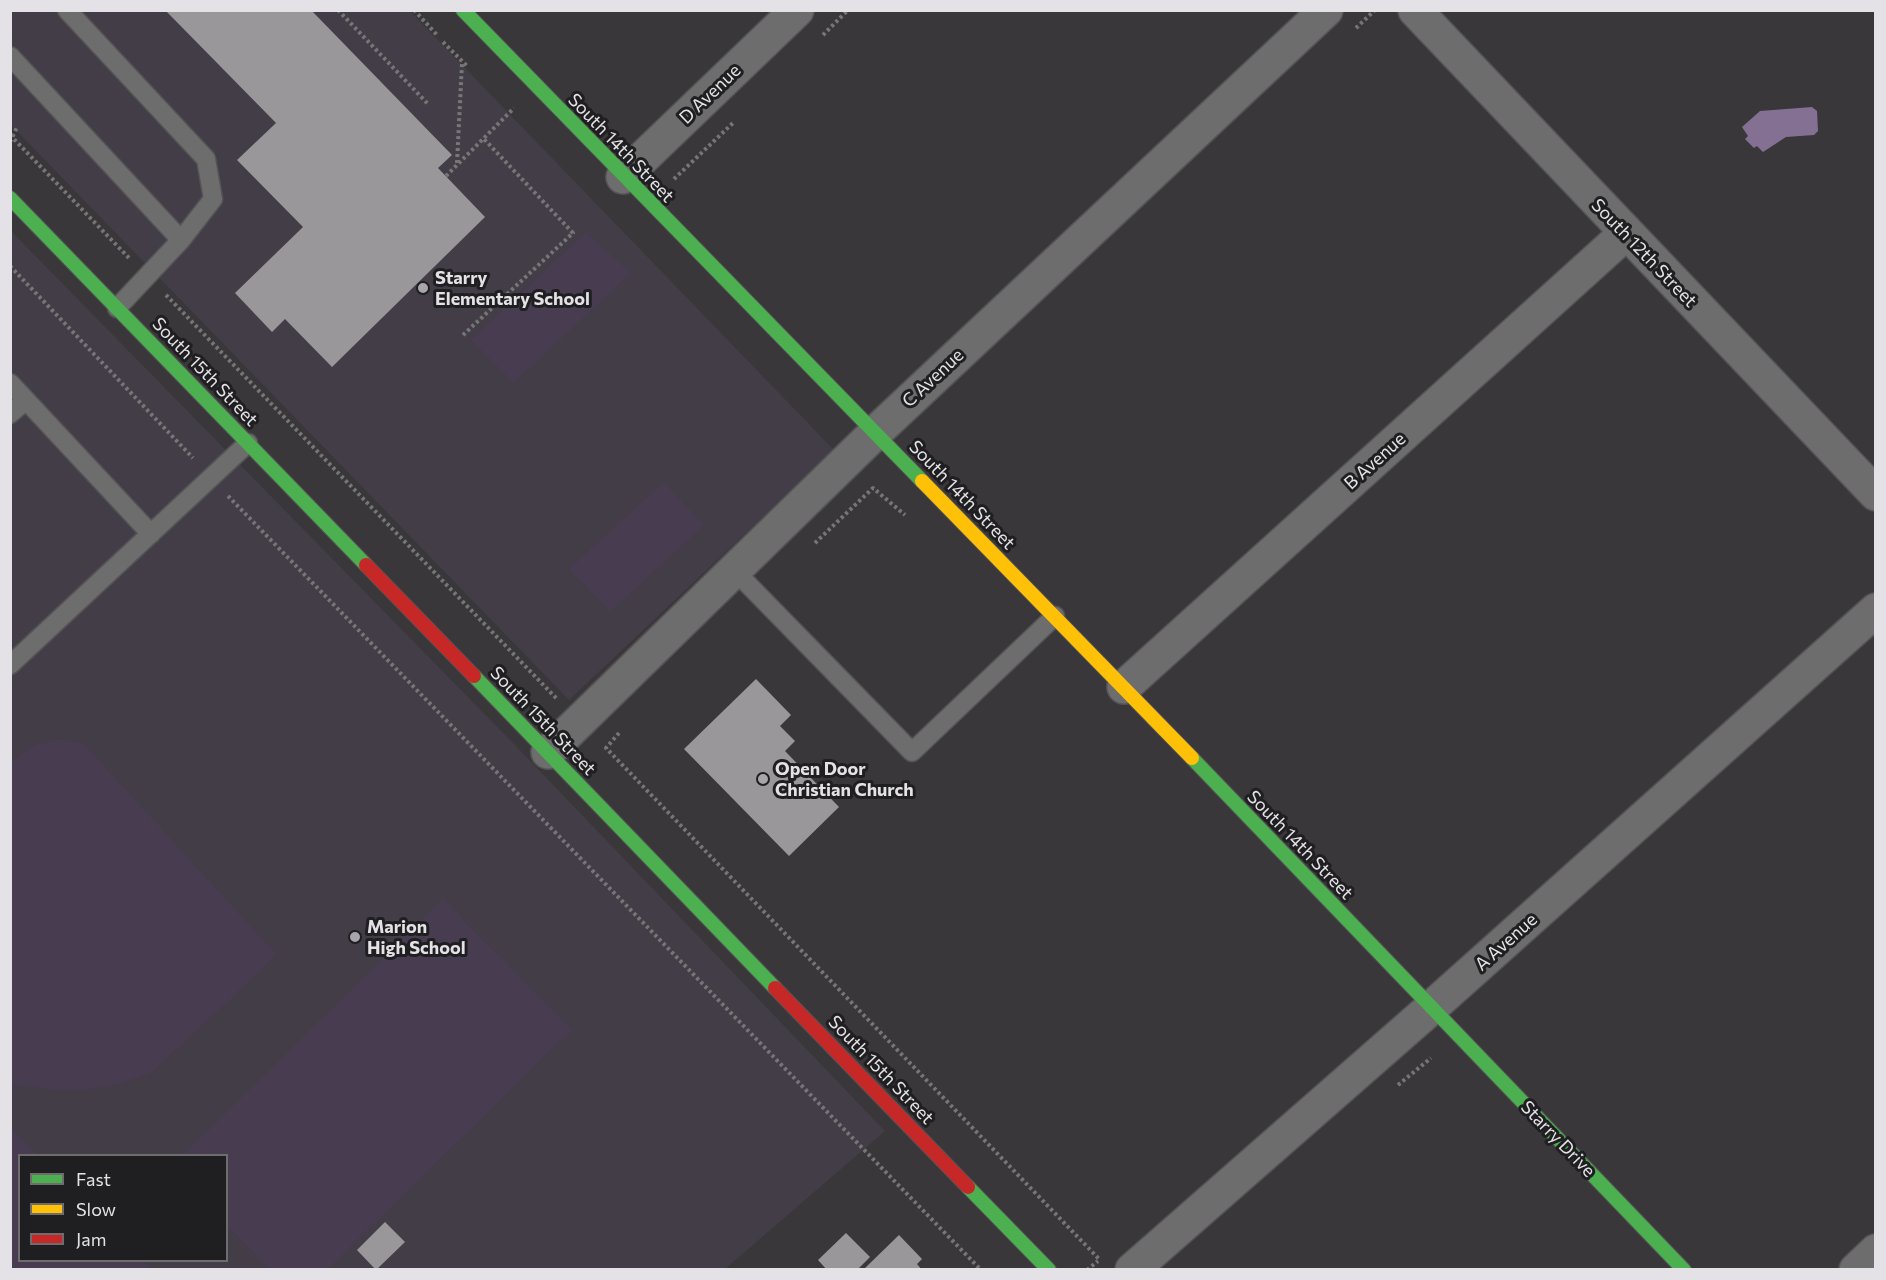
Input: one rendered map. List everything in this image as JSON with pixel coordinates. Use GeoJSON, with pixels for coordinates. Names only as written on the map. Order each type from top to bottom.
{"type":"FeatureCollection","features":[{"type":"Feature","properties":{"kind":"street","name":"South 14th Street"},"geometry":{"type":"LineString","coordinates":[[463,10],[623,177],[1124,687],[1431,1008]]}},
{"type":"Feature","properties":{"kind":"street","name":"D Avenue"},"geometry":{"type":"LineString","coordinates":[[623,177],[797,10]]}},
{"type":"Feature","properties":{"kind":"street","name":"C Avenue"},"geometry":{"type":"LineString","coordinates":[[548,752],[876,432],[1326,10]]}},
{"type":"Feature","properties":{"kind":"street","name":"South 12th Street"},"geometry":{"type":"LineString","coordinates":[[1415,10],[1625,234],[1875,494]]}},
{"type":"Feature","properties":{"kind":"street","name":"South 15th Street"},"geometry":{"type":"LineString","coordinates":[[10,198],[1049,1269]]}},
{"type":"Feature","properties":{"kind":"street","name":"B Avenue"},"geometry":{"type":"LineString","coordinates":[[1124,687],[1625,234]]}},
{"type":"Feature","properties":{"kind":"street","name":"A Avenue"},"geometry":{"type":"LineString","coordinates":[[1132,1269],[1431,1008],[1875,610]]}},
{"type":"Feature","properties":{"kind":"street","name":"Starry Drive"},"geometry":{"type":"LineString","coordinates":[[1431,1008],[1684,1269]]}},
{"type":"Feature","properties":{"kind":"street"},"geometry":{"type":"LineString","coordinates":[[1856,1269],[1875,1251]]}},
{"type":"Feature","properties":{"kind":"lane"},"geometry":{"type":"LineString","coordinates":[[67,10],[206,159],[213,199],[181,240],[117,308]]}},
{"type":"Feature","properties":{"kind":"lane"},"geometry":{"type":"LineString","coordinates":[[10,56],[181,240]]}},
{"type":"Feature","properties":{"kind":"lane"},"geometry":{"type":"LineString","coordinates":[[10,383],[151,534]]}},
{"type":"Feature","properties":{"kind":"lane"},"geometry":{"type":"LineString","coordinates":[[10,414],[25,401]]}},
{"type":"Feature","properties":{"kind":"lane"},"geometry":{"type":"LineString","coordinates":[[10,665],[248,443]]}},
{"type":"Feature","properties":{"kind":"lane"},"geometry":{"type":"LineString","coordinates":[[734,570],[912,752],[1055,616]]}},
{"type":"Feature","properties":{"kind":"path"},"geometry":{"type":"LineString","coordinates":[[338,10],[428,104]]}},
{"type":"Feature","properties":{"kind":"path"},"geometry":{"type":"LineString","coordinates":[[457,164],[462,62]]}},
{"type":"Feature","properties":{"kind":"path"},"geometry":{"type":"LineString","coordinates":[[446,176],[537,87]]}},
{"type":"Feature","properties":{"kind":"path"},"geometry":{"type":"LineString","coordinates":[[17,127],[11,138],[558,701]]}},
{"type":"Feature","properties":{"kind":"path"},"geometry":{"type":"LineString","coordinates":[[463,335],[573,233],[483,138]]}},
{"type":"Feature","properties":{"kind":"path"},"geometry":{"type":"LineString","coordinates":[[10,266],[193,459]]}},
{"type":"Feature","properties":{"kind":"path"},"geometry":{"type":"LineString","coordinates":[[808,549],[873,488],[910,520]]}},
{"type":"Feature","properties":{"kind":"path"},"geometry":{"type":"LineString","coordinates":[[227,495],[981,1269]]}},
{"type":"Feature","properties":{"kind":"path"},"geometry":{"type":"LineString","coordinates":[[624,726],[606,748],[1100,1260]]}},
{"type":"Feature","properties":{"kind":"shaded area","name":"Starry Elementary School"},"geometry":{"type":"Polygon","coordinates":[[[11,11],[410,11],[834,450],[569,700],[11,125],[11,11]]]}},
{"type":"Feature","properties":{"kind":"shaded area"},"geometry":{"type":"Polygon","coordinates":[[[1812,107],[1817,111],[1818,131],[1814,135],[1786,137],[1763,152],[1757,146],[1754,148],[1745,139],[1748,136],[1742,127],[1760,111],[1812,107]]]}},
{"type":"Feature","properties":{"kind":"shaded area","name":"Marion High School"},"geometry":{"type":"Polygon","coordinates":[[[10,230],[513,743],[885,1131],[725,1269],[11,1269],[10,230]]]}},
{"type":"Feature","properties":{"kind":"shaded area"},"geometry":{"type":"Polygon","coordinates":[[[586,232],[631,273],[514,383],[471,340],[586,232]]]}},
{"type":"Feature","properties":{"kind":"shaded area"},"geometry":{"type":"Polygon","coordinates":[[[664,482],[704,525],[610,612],[569,569],[664,482]]]}},
{"type":"Feature","properties":{"kind":"shaded area"},"geometry":{"type":"Polygon","coordinates":[[[60,739],[84,744],[277,955],[151,1073],[120,1084],[87,1090],[52,1090],[11,1084],[11,761],[35,745],[60,739]]]}},
{"type":"Feature","properties":{"kind":"shaded area"},"geometry":{"type":"Polygon","coordinates":[[[443,899],[572,1030],[328,1269],[269,1269],[228,1227],[228,1154],[184,1154],[443,899]]]}},
{"type":"Feature","properties":{"kind":"shaded area"},"geometry":{"type":"Polygon","coordinates":[[[10,1128],[37,1154],[18,1154],[18,1262],[144,1262],[152,1269],[11,1269],[10,1128]]]}},
{"type":"Feature","properties":{"kind":"building"},"geometry":{"type":"Polygon","coordinates":[[[165,10],[311,10],[452,155],[438,168],[485,217],[332,367],[285,319],[272,332],[235,293],[303,227],[237,160],[276,123],[165,10]]]}},
{"type":"Feature","properties":{"kind":"building","name":"Open Door Christian Church"},"geometry":{"type":"Polygon","coordinates":[[[756,679],[791,715],[780,726],[795,741],[785,751],[839,807],[789,856],[684,749],[756,679]]]}},
{"type":"Feature","properties":{"kind":"building"},"geometry":{"type":"Polygon","coordinates":[[[385,1222],[405,1242],[376,1270],[357,1250],[385,1222]]]}},
{"type":"Feature","properties":{"kind":"building"},"geometry":{"type":"Polygon","coordinates":[[[846,1233],[870,1257],[857,1270],[827,1270],[818,1260],[846,1233]]]}},
{"type":"Feature","properties":{"kind":"building"},"geometry":{"type":"Polygon","coordinates":[[[899,1235],[922,1259],[917,1264],[922,1270],[863,1270],[899,1235]]]}},
{"type":"Feature","properties":{"kind":"traffic: fast"},"geometry":{"type":"LineString","coordinates":[[463,10],[922,481]]}},
{"type":"Feature","properties":{"kind":"traffic: fast"},"geometry":{"type":"LineString","coordinates":[[10,198],[366,565]]}},
{"type":"Feature","properties":{"kind":"traffic: fast"},"geometry":{"type":"LineString","coordinates":[[474,676],[775,988]]}},
{"type":"Feature","properties":{"kind":"traffic: fast"},"geometry":{"type":"LineString","coordinates":[[1192,758],[1684,1270]]}},
{"type":"Feature","properties":{"kind":"traffic: fast"},"geometry":{"type":"LineString","coordinates":[[968,1187],[1049,1270]]}},
{"type":"Feature","properties":{"kind":"traffic: slow"},"geometry":{"type":"LineString","coordinates":[[922,481],[1192,758]]}},
{"type":"Feature","properties":{"kind":"traffic: jam"},"geometry":{"type":"LineString","coordinates":[[366,565],[474,676]]}},
{"type":"Feature","properties":{"kind":"traffic: jam"},"geometry":{"type":"LineString","coordinates":[[775,988],[968,1187]]}},
{"type":"Feature","properties":{"kind":"place","name":"Starry Elementary School"},"geometry":{"type":"Point","coordinates":[423,288]}},
{"type":"Feature","properties":{"kind":"place","name":"Open Door Christian Church"},"geometry":{"type":"Point","coordinates":[763,779]}},
{"type":"Feature","properties":{"kind":"place","name":"Marion High School"},"geometry":{"type":"Point","coordinates":[355,937]}}]}
